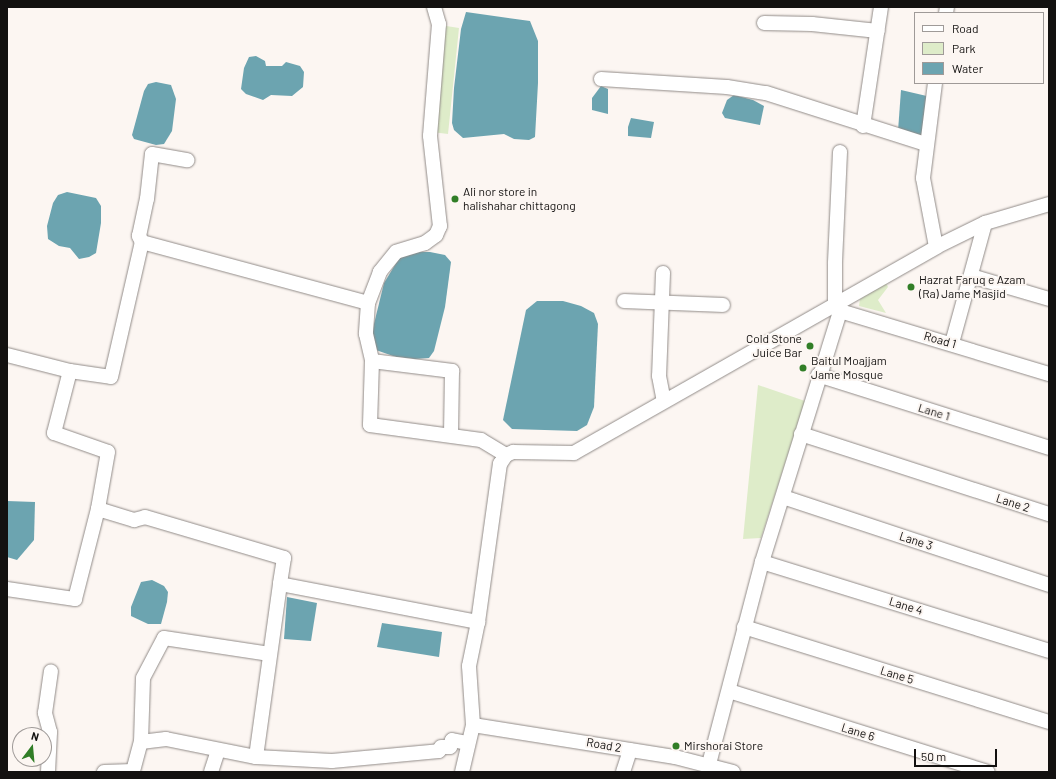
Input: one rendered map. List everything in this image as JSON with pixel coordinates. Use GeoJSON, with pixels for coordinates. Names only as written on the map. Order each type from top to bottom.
{"type":"FeatureCollection","features":[{"type":"Feature","properties":{"kind":"street"},"geometry":{"type":"LineString","coordinates":[[434,7],[439,24],[430,136],[440,226],[436,235],[424,243],[396,252],[380,272],[368,303],[366,334],[372,362],[370,426],[451,435],[481,440],[506,455]]}},
{"type":"Feature","properties":{"kind":"street"},"geometry":{"type":"LineString","coordinates":[[863,126],[881,7]]}},
{"type":"Feature","properties":{"kind":"street"},"geometry":{"type":"LineString","coordinates":[[764,22],[812,24],[878,30]]}},
{"type":"Feature","properties":{"kind":"street"},"geometry":{"type":"LineString","coordinates":[[602,79],[727,87],[766,93],[863,126],[926,144]]}},
{"type":"Feature","properties":{"kind":"street"},"geometry":{"type":"LineString","coordinates":[[935,84],[926,144],[923,178],[928,217],[936,247]]}},
{"type":"Feature","properties":{"kind":"street"},"geometry":{"type":"LineString","coordinates":[[709,764],[762,562],[783,497],[838,307],[835,224],[840,152]]}},
{"type":"Feature","properties":{"kind":"street"},"geometry":{"type":"LineString","coordinates":[[7,355],[70,371],[111,377],[142,242],[139,236],[147,199],[152,154],[187,160]]}},
{"type":"Feature","properties":{"kind":"street"},"geometry":{"type":"LineString","coordinates":[[462,772],[473,725],[469,666],[478,622],[500,464],[506,455],[513,452],[574,453],[664,401],[838,307],[936,247],[985,223],[1049,204]]}},
{"type":"Feature","properties":{"kind":"street"},"geometry":{"type":"LineString","coordinates":[[952,343],[985,223]]}},
{"type":"Feature","properties":{"kind":"street"},"geometry":{"type":"LineString","coordinates":[[142,242],[368,303]]}},
{"type":"Feature","properties":{"kind":"street"},"geometry":{"type":"LineString","coordinates":[[663,273],[659,376],[664,401]]}},
{"type":"Feature","properties":{"kind":"street"},"geometry":{"type":"LineString","coordinates":[[970,276],[1049,299]]}},
{"type":"Feature","properties":{"kind":"street"},"geometry":{"type":"LineString","coordinates":[[624,301],[661,304],[723,305]]}},
{"type":"Feature","properties":{"kind":"street","name":"Road 1"},"geometry":{"type":"LineString","coordinates":[[838,307],[1049,374]]}},
{"type":"Feature","properties":{"kind":"street"},"geometry":{"type":"LineString","coordinates":[[372,362],[452,371],[451,435]]}},
{"type":"Feature","properties":{"kind":"street"},"geometry":{"type":"LineString","coordinates":[[7,589],[76,599],[98,509],[108,452],[54,433],[70,371]]}},
{"type":"Feature","properties":{"kind":"street","name":"Lane 1"},"geometry":{"type":"LineString","coordinates":[[818,375],[1049,448]]}},
{"type":"Feature","properties":{"kind":"street","name":"Lane 2"},"geometry":{"type":"LineString","coordinates":[[801,434],[1049,514]]}},
{"type":"Feature","properties":{"kind":"street","name":"Lane 3"},"geometry":{"type":"LineString","coordinates":[[783,497],[1049,585]]}},
{"type":"Feature","properties":{"kind":"street"},"geometry":{"type":"LineString","coordinates":[[98,509],[134,520],[145,516],[284,558],[256,757]]}},
{"type":"Feature","properties":{"kind":"street","name":"Lane 4"},"geometry":{"type":"LineString","coordinates":[[762,562],[1049,651]]}},
{"type":"Feature","properties":{"kind":"street"},"geometry":{"type":"LineString","coordinates":[[280,584],[478,622]]}},
{"type":"Feature","properties":{"kind":"street","name":"Lane 5"},"geometry":{"type":"LineString","coordinates":[[744,627],[1049,722]]}},
{"type":"Feature","properties":{"kind":"street"},"geometry":{"type":"LineString","coordinates":[[104,772],[133,771],[140,742],[143,678],[164,638],[270,654]]}},
{"type":"Feature","properties":{"kind":"street"},"geometry":{"type":"LineString","coordinates":[[48,772],[50,732],[45,713],[51,671]]}},
{"type":"Feature","properties":{"kind":"street","name":"Lane 6"},"geometry":{"type":"LineString","coordinates":[[729,691],[988,772]]}},
{"type":"Feature","properties":{"kind":"street","name":"Road 2"},"geometry":{"type":"LineString","coordinates":[[473,725],[709,764],[731,772]]}},
{"type":"Feature","properties":{"kind":"street"},"geometry":{"type":"LineString","coordinates":[[140,742],[166,739],[256,757],[340,760],[439,751],[441,747],[450,748],[452,740],[468,743]]}},
{"type":"Feature","properties":{"kind":"street"},"geometry":{"type":"LineString","coordinates":[[211,772],[218,750]]}},
{"type":"Feature","properties":{"kind":"street"},"geometry":{"type":"LineString","coordinates":[[623,772],[630,750]]}},
{"type":"Feature","properties":{"kind":"green space"},"geometry":{"type":"Polygon","coordinates":[[[440,25],[459,28],[448,134],[432,132],[440,25]]]}},
{"type":"Feature","properties":{"kind":"green space"},"geometry":{"type":"Polygon","coordinates":[[[886,283],[888,287],[878,300],[886,313],[859,306],[860,299],[886,283]]]}},
{"type":"Feature","properties":{"kind":"green space"},"geometry":{"type":"Polygon","coordinates":[[[758,385],[805,401],[761,538],[743,539],[758,385]]]}},
{"type":"Feature","properties":{"kind":"water"},"geometry":{"type":"Polygon","coordinates":[[[466,12],[530,21],[538,41],[538,83],[535,137],[529,140],[514,139],[504,134],[463,138],[454,130],[452,123],[454,88],[461,29],[466,12]]]}},
{"type":"Feature","properties":{"kind":"water"},"geometry":{"type":"Polygon","coordinates":[[[256,56],[265,61],[266,66],[282,66],[286,62],[300,66],[304,72],[303,87],[292,96],[271,95],[263,100],[246,94],[241,89],[244,68],[249,57],[256,56]]]}},
{"type":"Feature","properties":{"kind":"water"},"geometry":{"type":"Polygon","coordinates":[[[156,82],[171,85],[176,99],[172,131],[164,144],[156,145],[134,139],[132,135],[144,91],[148,84],[156,82]]]}},
{"type":"Feature","properties":{"kind":"water"},"geometry":{"type":"Polygon","coordinates":[[[601,86],[608,89],[608,114],[592,110],[592,98],[601,86]]]}},
{"type":"Feature","properties":{"kind":"water"},"geometry":{"type":"Polygon","coordinates":[[[901,90],[931,97],[922,138],[898,131],[901,90]]]}},
{"type":"Feature","properties":{"kind":"water"},"geometry":{"type":"Polygon","coordinates":[[[734,95],[753,100],[764,106],[760,125],[725,118],[722,113],[727,100],[734,95]]]}},
{"type":"Feature","properties":{"kind":"water"},"geometry":{"type":"Polygon","coordinates":[[[631,118],[654,122],[651,138],[628,136],[628,127],[631,118]]]}},
{"type":"Feature","properties":{"kind":"water"},"geometry":{"type":"Polygon","coordinates":[[[67,192],[96,198],[101,206],[101,223],[96,253],[89,257],[79,259],[70,248],[59,246],[48,239],[47,226],[53,203],[58,195],[67,192]]]}},
{"type":"Feature","properties":{"kind":"water"},"geometry":{"type":"Polygon","coordinates":[[[413,252],[430,252],[445,255],[451,262],[445,307],[434,351],[429,358],[415,359],[396,357],[373,349],[371,336],[384,283],[401,255],[413,252]]]}},
{"type":"Feature","properties":{"kind":"water"},"geometry":{"type":"Polygon","coordinates":[[[537,301],[563,301],[581,306],[594,313],[598,324],[594,407],[587,425],[577,431],[512,429],[503,420],[526,310],[537,301]]]}},
{"type":"Feature","properties":{"kind":"water"},"geometry":{"type":"Polygon","coordinates":[[[7,501],[35,502],[34,540],[17,560],[7,557],[7,501]]]}},
{"type":"Feature","properties":{"kind":"water"},"geometry":{"type":"Polygon","coordinates":[[[152,580],[164,586],[168,592],[161,624],[148,624],[131,616],[131,607],[141,582],[152,580]]]}},
{"type":"Feature","properties":{"kind":"water"},"geometry":{"type":"Polygon","coordinates":[[[287,597],[317,603],[311,641],[284,639],[287,597]]]}},
{"type":"Feature","properties":{"kind":"water"},"geometry":{"type":"Polygon","coordinates":[[[382,623],[442,632],[439,657],[377,647],[382,623]]]}},
{"type":"Feature","properties":{"kind":"place","name":"Ali nor store in halishahar chittagong"},"geometry":{"type":"Point","coordinates":[455,199]}},
{"type":"Feature","properties":{"kind":"place","name":"Hazrat Faruq e Azam (Ra) Jame Masjid"},"geometry":{"type":"Point","coordinates":[911,287]}},
{"type":"Feature","properties":{"kind":"place","name":"Cold Stone Juice Bar"},"geometry":{"type":"Point","coordinates":[810,346]}},
{"type":"Feature","properties":{"kind":"place","name":"Baitul Moajjam Jame Mosque"},"geometry":{"type":"Point","coordinates":[803,368]}},
{"type":"Feature","properties":{"kind":"place","name":"Mirshorai Store"},"geometry":{"type":"Point","coordinates":[676,746]}}]}
